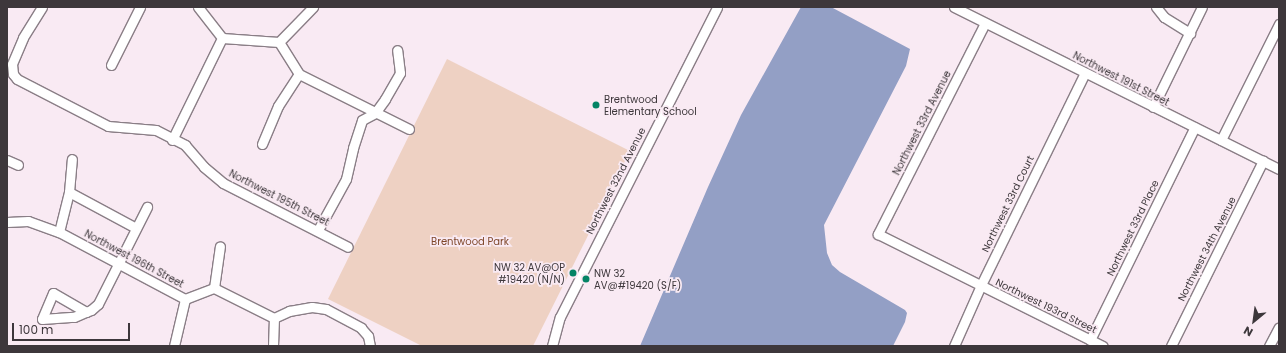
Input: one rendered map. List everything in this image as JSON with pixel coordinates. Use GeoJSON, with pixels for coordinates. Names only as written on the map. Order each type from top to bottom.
{"type":"FeatureCollection","features":[{"type":"Feature","properties":{"kind":"street","name":"Northwest 195th Street"},"geometry":{"type":"LineString","coordinates":[[42,7],[23,38],[12,64],[14,74],[17,79],[108,126],[156,130],[172,140],[185,145],[204,168],[223,183],[348,246]]}},
{"type":"Feature","properties":{"kind":"street"},"geometry":{"type":"LineString","coordinates":[[111,65],[140,7]]}},
{"type":"Feature","properties":{"kind":"street"},"geometry":{"type":"LineString","coordinates":[[198,7],[222,38],[278,42],[313,7]]}},
{"type":"Feature","properties":{"kind":"street","name":"Northwest 32nd Avenue"},"geometry":{"type":"LineString","coordinates":[[552,346],[560,317],[717,7]]}},
{"type":"Feature","properties":{"kind":"street","name":"Northwest 191st Street"},"geometry":{"type":"LineString","coordinates":[[954,7],[1279,169]]}},
{"type":"Feature","properties":{"kind":"street"},"geometry":{"type":"LineString","coordinates":[[1156,7],[1164,17],[1190,33]]}},
{"type":"Feature","properties":{"kind":"street"},"geometry":{"type":"LineString","coordinates":[[1153,107],[1202,7]]}},
{"type":"Feature","properties":{"kind":"street","name":"Northwest 33rd Avenue"},"geometry":{"type":"LineString","coordinates":[[878,234],[985,23]]}},
{"type":"Feature","properties":{"kind":"street"},"geometry":{"type":"LineString","coordinates":[[1221,140],[1279,24]]}},
{"type":"Feature","properties":{"kind":"street"},"geometry":{"type":"LineString","coordinates":[[172,140],[222,38]]}},
{"type":"Feature","properties":{"kind":"street"},"geometry":{"type":"LineString","coordinates":[[278,42],[299,74],[374,113],[409,129]]}},
{"type":"Feature","properties":{"kind":"street"},"geometry":{"type":"LineString","coordinates":[[318,230],[346,179],[353,148],[362,120],[374,113],[385,99],[400,73],[397,50]]}},
{"type":"Feature","properties":{"kind":"street","name":"Northwest 33rd Court"},"geometry":{"type":"LineString","coordinates":[[954,346],[980,285],[1085,73]]}},
{"type":"Feature","properties":{"kind":"street"},"geometry":{"type":"LineString","coordinates":[[262,144],[278,106],[299,74]]}},
{"type":"Feature","properties":{"kind":"street","name":"Northwest 33rd Place"},"geometry":{"type":"LineString","coordinates":[[1090,340],[1195,127]]}},
{"type":"Feature","properties":{"kind":"street"},"geometry":{"type":"LineString","coordinates":[[59,232],[69,192],[72,159]]}},
{"type":"Feature","properties":{"kind":"street"},"geometry":{"type":"LineString","coordinates":[[7,160],[18,165]]}},
{"type":"Feature","properties":{"kind":"street","name":"Northwest 34th Avenue"},"geometry":{"type":"LineString","coordinates":[[1171,346],[1263,161]]}},
{"type":"Feature","properties":{"kind":"street"},"geometry":{"type":"LineString","coordinates":[[69,192],[136,228]]}},
{"type":"Feature","properties":{"kind":"street"},"geometry":{"type":"LineString","coordinates":[[86,312],[98,304],[147,207]]}},
{"type":"Feature","properties":{"kind":"street","name":"Northwest 196th Street"},"geometry":{"type":"LineString","coordinates":[[7,222],[28,220],[59,232],[185,299],[214,288]]}},
{"type":"Feature","properties":{"kind":"street","name":"Northwest 193rd Street"},"geometry":{"type":"LineString","coordinates":[[878,234],[1103,346]]}},
{"type":"Feature","properties":{"kind":"street"},"geometry":{"type":"LineString","coordinates":[[220,246],[214,288],[274,318]]}},
{"type":"Feature","properties":{"kind":"street"},"geometry":{"type":"LineString","coordinates":[[174,346],[185,299]]}},
{"type":"Feature","properties":{"kind":"street"},"geometry":{"type":"LineString","coordinates":[[274,318],[289,311],[312,307],[326,310],[361,328],[368,336],[370,346]]}},
{"type":"Feature","properties":{"kind":"street"},"geometry":{"type":"LineString","coordinates":[[273,346],[274,318]]}},
{"type":"Feature","properties":{"kind":"street"},"geometry":{"type":"LineString","coordinates":[[1270,346],[1279,327]]}},
{"type":"Feature","properties":{"kind":"green space","name":"Brentwood Park"},"geometry":{"type":"Polygon","coordinates":[[[447,59],[630,151],[533,346],[422,346],[328,299],[447,59]]]}},
{"type":"Feature","properties":{"kind":"water"},"geometry":{"type":"Polygon","coordinates":[[[801,7],[831,7],[910,49],[906,66],[824,225],[827,253],[832,265],[840,272],[905,310],[907,313],[905,322],[893,346],[640,346],[708,187],[741,115],[801,7]]]}},
{"type":"Feature","properties":{"kind":"place","name":"Brentwood Elementary School"},"geometry":{"type":"Point","coordinates":[596,105]}},
{"type":"Feature","properties":{"kind":"place","name":"NW 32 AV@OP #19420 (N/N)"},"geometry":{"type":"Point","coordinates":[573,273]}},
{"type":"Feature","properties":{"kind":"place","name":"NW 32 AV@#19420 (S/F)"},"geometry":{"type":"Point","coordinates":[586,279]}}]}
